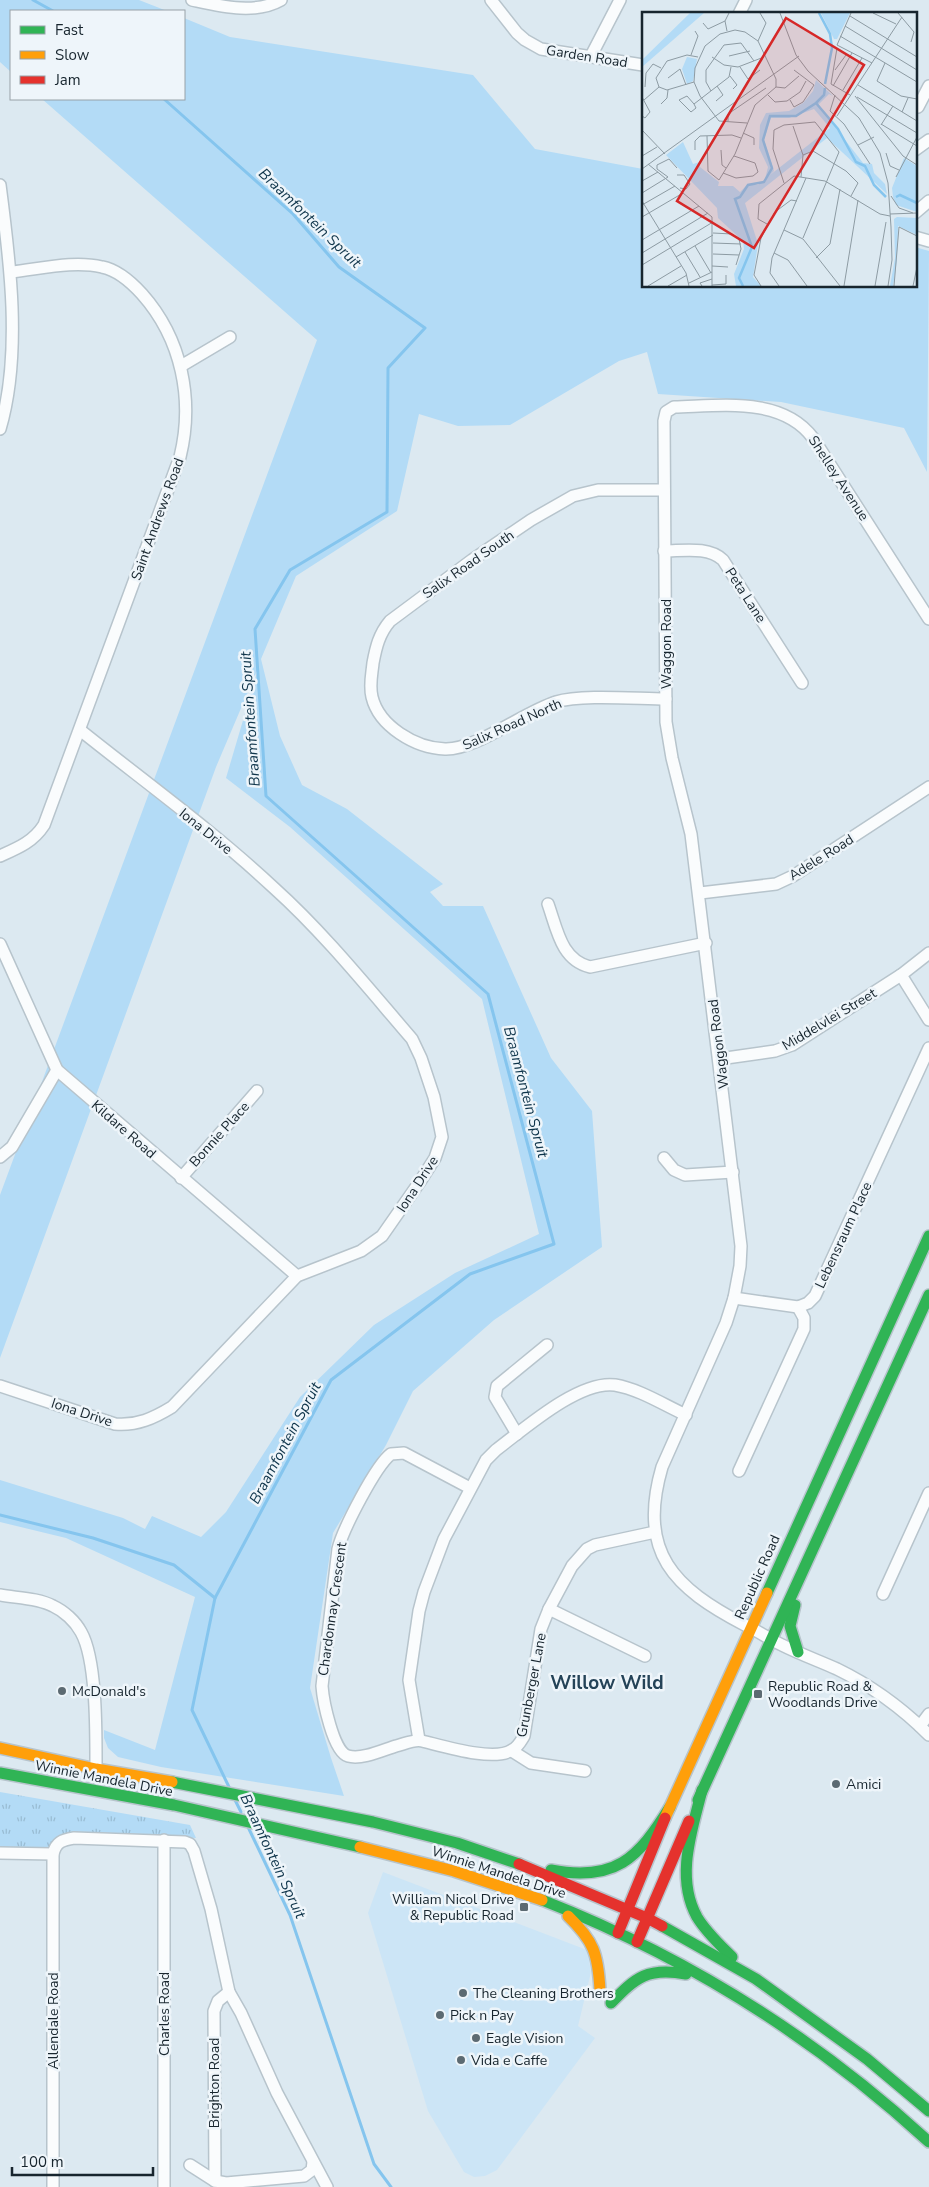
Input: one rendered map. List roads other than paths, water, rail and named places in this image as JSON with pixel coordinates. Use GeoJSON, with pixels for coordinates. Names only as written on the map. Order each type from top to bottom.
{"type":"FeatureCollection","features":[{"type":"Feature","properties":{"kind":"main road","name":"Republic Road"},"geometry":{"type":"LineString","coordinates":[[618,1933],[670,1806],[929,1236]]}},
{"type":"Feature","properties":{"kind":"main road"},"geometry":{"type":"LineString","coordinates":[[637,1942],[702,1790],[809,1560],[929,1294]]}},
{"type":"Feature","properties":{"kind":"main road"},"geometry":{"type":"LineString","coordinates":[[798,1652],[790,1623],[809,1560]]}},
{"type":"Feature","properties":{"kind":"main road"},"geometry":{"type":"LineString","coordinates":[[0,1738],[23,1753]]}},
{"type":"Feature","properties":{"kind":"main road","name":"Winnie Mandela Drive"},"geometry":{"type":"LineString","coordinates":[[0,1748],[96,1769],[191,1785],[372,1822],[457,1842],[507,1859],[647,1918],[756,1979],[867,2059],[929,2111]]}},
{"type":"Feature","properties":{"kind":"main road","name":"Winnie Mandela Drive"},"geometry":{"type":"LineString","coordinates":[[0,1773],[287,1828],[398,1855],[495,1884],[558,1906],[637,1942],[710,1980],[808,2043],[853,2076],[929,2142]]}},
{"type":"Feature","properties":{"kind":"main road"},"geometry":{"type":"LineString","coordinates":[[0,1781],[21,1777]]}},
{"type":"Feature","properties":{"kind":"main road"},"geometry":{"type":"LineString","coordinates":[[702,1790],[685,1865],[689,1901],[696,1918],[706,1932],[756,1979]]}},
{"type":"Feature","properties":{"kind":"main road"},"geometry":{"type":"LineString","coordinates":[[507,1859],[564,1873],[586,1874],[612,1868],[628,1860],[643,1847],[670,1806]]}},
{"type":"Feature","properties":{"kind":"main road"},"geometry":{"type":"LineString","coordinates":[[558,1906],[592,1940],[598,1955],[600,1990]]}},
{"type":"Feature","properties":{"kind":"main road"},"geometry":{"type":"LineString","coordinates":[[611,2003],[635,1980],[649,1972],[665,1970],[710,1980]]}},
{"type":"Feature","properties":{"kind":"street"},"geometry":{"type":"LineString","coordinates":[[192,0],[253,9],[267,7],[281,0]]}},
{"type":"Feature","properties":{"kind":"street"},"geometry":{"type":"LineString","coordinates":[[591,56],[620,0]]}},
{"type":"Feature","properties":{"kind":"street"},"geometry":{"type":"LineString","coordinates":[[740,12],[746,0]]}},
{"type":"Feature","properties":{"kind":"street","name":"Garden Road"},"geometry":{"type":"LineString","coordinates":[[495,2],[517,33],[533,45],[556,52],[642,65]]}},
{"type":"Feature","properties":{"kind":"street"},"geometry":{"type":"LineString","coordinates":[[921,107],[929,86]]}},
{"type":"Feature","properties":{"kind":"street"},"geometry":{"type":"LineString","coordinates":[[916,149],[929,140]]}},
{"type":"Feature","properties":{"kind":"street"},"geometry":{"type":"LineString","coordinates":[[0,185],[11,272],[10,377],[0,429]]}},
{"type":"Feature","properties":{"kind":"street"},"geometry":{"type":"LineString","coordinates":[[916,212],[929,201]]}},
{"type":"Feature","properties":{"kind":"street"},"geometry":{"type":"LineString","coordinates":[[916,237],[929,241]]}},
{"type":"Feature","properties":{"kind":"street","name":"Saint Andrews Road"},"geometry":{"type":"LineString","coordinates":[[0,856],[20,847],[39,833],[44,825],[180,458],[186,422],[181,366],[164,325],[151,305],[135,287],[119,274],[103,267],[83,264],[11,272]]}},
{"type":"Feature","properties":{"kind":"street"},"geometry":{"type":"LineString","coordinates":[[181,366],[230,337]]}},
{"type":"Feature","properties":{"kind":"street","name":"Waggon Road"},"geometry":{"type":"LineString","coordinates":[[674,407],[669,409],[664,416],[666,722],[672,758],[691,834],[700,893],[733,1172],[741,1258],[734,1298],[711,1359],[662,1467],[656,1489],[654,1508],[655,1532],[670,1569],[686,1588],[714,1609],[772,1640],[838,1670],[872,1689],[906,1712],[929,1735]]}},
{"type":"Feature","properties":{"kind":"street","name":"Shelley Avenue"},"geometry":{"type":"LineString","coordinates":[[674,407],[756,407],[790,416],[800,423],[813,438],[929,619]]}},
{"type":"Feature","properties":{"kind":"street","name":"Salix Road South"},"geometry":{"type":"LineString","coordinates":[[393,729],[378,712],[371,695],[370,683],[380,634],[390,621],[472,560],[532,520],[573,496],[598,490],[664,490]]}},
{"type":"Feature","properties":{"kind":"street","name":"Peta Lane"},"geometry":{"type":"LineString","coordinates":[[664,551],[706,551],[723,560],[802,683]]}},
{"type":"Feature","properties":{"kind":"street","name":"Salix Road North"},"geometry":{"type":"LineString","coordinates":[[393,729],[419,744],[436,748],[454,749],[470,744],[556,702],[591,699],[666,700]]}},
{"type":"Feature","properties":{"kind":"street","name":"Iona Drive"},"geometry":{"type":"LineString","coordinates":[[0,1386],[115,1424],[126,1425],[148,1420],[172,1407],[297,1276],[361,1251],[382,1236],[435,1158],[442,1138],[434,1097],[418,1049],[412,1039],[353,971],[273,887],[203,827],[80,730]]}},
{"type":"Feature","properties":{"kind":"street","name":"Adele Road"},"geometry":{"type":"LineString","coordinates":[[700,893],[776,884],[793,876],[929,787]]}},
{"type":"Feature","properties":{"kind":"street"},"geometry":{"type":"LineString","coordinates":[[548,904],[563,946],[570,957],[579,964],[590,967],[706,943]]}},
{"type":"Feature","properties":{"kind":"street","name":"Kildare Road"},"geometry":{"type":"LineString","coordinates":[[0,944],[57,1070],[180,1178],[297,1276]]}},
{"type":"Feature","properties":{"kind":"street","name":"Middelvlei Street"},"geometry":{"type":"LineString","coordinates":[[719,1059],[784,1048],[902,975],[929,954]]}},
{"type":"Feature","properties":{"kind":"street"},"geometry":{"type":"LineString","coordinates":[[902,975],[929,1020]]}},
{"type":"Feature","properties":{"kind":"street","name":"Lebensraum Place"},"geometry":{"type":"LineString","coordinates":[[798,1307],[808,1303],[818,1290],[929,1048]]}},
{"type":"Feature","properties":{"kind":"street"},"geometry":{"type":"LineString","coordinates":[[0,1158],[12,1147],[57,1070]]}},
{"type":"Feature","properties":{"kind":"street","name":"Bonnie Place"},"geometry":{"type":"LineString","coordinates":[[180,1178],[257,1091]]}},
{"type":"Feature","properties":{"kind":"street"},"geometry":{"type":"LineString","coordinates":[[664,1158],[674,1170],[685,1175],[733,1172]]}},
{"type":"Feature","properties":{"kind":"street"},"geometry":{"type":"LineString","coordinates":[[734,1298],[798,1307],[804,1318],[804,1329],[740,1471]]}},
{"type":"Feature","properties":{"kind":"street"},"geometry":{"type":"LineString","coordinates":[[517,1434],[495,1397],[497,1386],[547,1345]]}},
{"type":"Feature","properties":{"kind":"street"},"geometry":{"type":"LineString","coordinates":[[585,1771],[531,1763],[512,1751],[497,1755],[419,1740],[409,1680],[419,1611],[424,1592],[444,1539],[486,1460],[517,1434],[574,1394],[588,1388],[614,1385],[634,1391],[686,1415]]}},
{"type":"Feature","properties":{"kind":"street","name":"Chardonnay Crescent"},"geometry":{"type":"LineString","coordinates":[[419,1740],[353,1756],[343,1754],[335,1741],[322,1686],[338,1549],[343,1534],[377,1472],[391,1454],[404,1453],[470,1488]]}},
{"type":"Feature","properties":{"kind":"street"},"geometry":{"type":"LineString","coordinates":[[883,1594],[929,1493]]}},
{"type":"Feature","properties":{"kind":"street","name":"Grunberger Lane"},"geometry":{"type":"LineString","coordinates":[[512,1751],[520,1744],[524,1736],[541,1629],[549,1609],[572,1566],[587,1549],[604,1541],[655,1532]]}},
{"type":"Feature","properties":{"kind":"street"},"geometry":{"type":"LineString","coordinates":[[0,1595],[52,1605],[67,1615],[82,1633],[90,1661],[95,1713],[96,1769]]}},
{"type":"Feature","properties":{"kind":"street"},"geometry":{"type":"LineString","coordinates":[[549,1609],[645,1656]]}},
{"type":"Feature","properties":{"kind":"street"},"geometry":{"type":"LineString","coordinates":[[920,1726],[929,1714]]}},
{"type":"Feature","properties":{"kind":"street"},"geometry":{"type":"LineString","coordinates":[[0,1853],[53,1854],[55,1847],[60,1842],[74,1838],[164,1840],[187,1843],[194,1851],[211,1909],[229,1992],[241,2013],[277,2093],[328,2187]]}},
{"type":"Feature","properties":{"kind":"street","name":"Charles Road"},"geometry":{"type":"LineString","coordinates":[[164,1840],[164,2187]]}},
{"type":"Feature","properties":{"kind":"street","name":"Allendale Road"},"geometry":{"type":"LineString","coordinates":[[53,1854],[53,2187]]}},
{"type":"Feature","properties":{"kind":"street","name":"Brighton Road"},"geometry":{"type":"LineString","coordinates":[[215,2181],[214,2011],[218,2001],[229,1992]]}},
{"type":"Feature","properties":{"kind":"street"},"geometry":{"type":"LineString","coordinates":[[190,2165],[215,2181],[226,2183],[296,2178],[308,2174],[314,2162]]}},
{"type":"Feature","properties":{"kind":"waterway","name":"Braamfontein Spruit"},"geometry":{"type":"LineString","coordinates":[[33,0],[51,10]]}},
{"type":"Feature","properties":{"kind":"waterway","name":"Braamfontein Spruit"},"geometry":{"type":"LineString","coordinates":[[165,100],[293,214],[339,267],[425,328],[388,368],[387,512],[290,570],[255,629],[266,796],[488,994],[554,1244],[470,1274],[331,1380],[215,1598],[192,1710],[229,1787]]}},
{"type":"Feature","properties":{"kind":"waterway"},"geometry":{"type":"LineString","coordinates":[[0,1515],[93,1538],[174,1565],[215,1598]]}},
{"type":"Feature","properties":{"kind":"waterway","name":"Braamfontein Spruit"},"geometry":{"type":"LineString","coordinates":[[235,1800],[241,1812]]}},
{"type":"Feature","properties":{"kind":"waterway","name":"Braamfontein Spruit"},"geometry":{"type":"LineString","coordinates":[[248,1827],[290,1915],[374,2164],[391,2187]]}},
{"type":"Feature","properties":{"kind":"place","name":"McDonald's"},"geometry":{"type":"Point","coordinates":[62,1691]}},
{"type":"Feature","properties":{"kind":"place","name":"Republic Road & Woodlands Drive"},"geometry":{"type":"Point","coordinates":[758,1694]}},
{"type":"Feature","properties":{"kind":"place","name":"Amici"},"geometry":{"type":"Point","coordinates":[836,1784]}},
{"type":"Feature","properties":{"kind":"place","name":"William Nicol Drive & Republic Road"},"geometry":{"type":"Point","coordinates":[524,1907]}},
{"type":"Feature","properties":{"kind":"place","name":"The Cleaning Brothers"},"geometry":{"type":"Point","coordinates":[463,1993]}},
{"type":"Feature","properties":{"kind":"place","name":"Pick n Pay"},"geometry":{"type":"Point","coordinates":[440,2015]}},
{"type":"Feature","properties":{"kind":"place","name":"Eagle Vision"},"geometry":{"type":"Point","coordinates":[476,2038]}},
{"type":"Feature","properties":{"kind":"place","name":"Vida e Caffe"},"geometry":{"type":"Point","coordinates":[461,2060]}},
{"type":"Feature","properties":{"kind":"district","name":"Willow Wild"},"geometry":{"type":"Point","coordinates":[607,1682]}}]}
